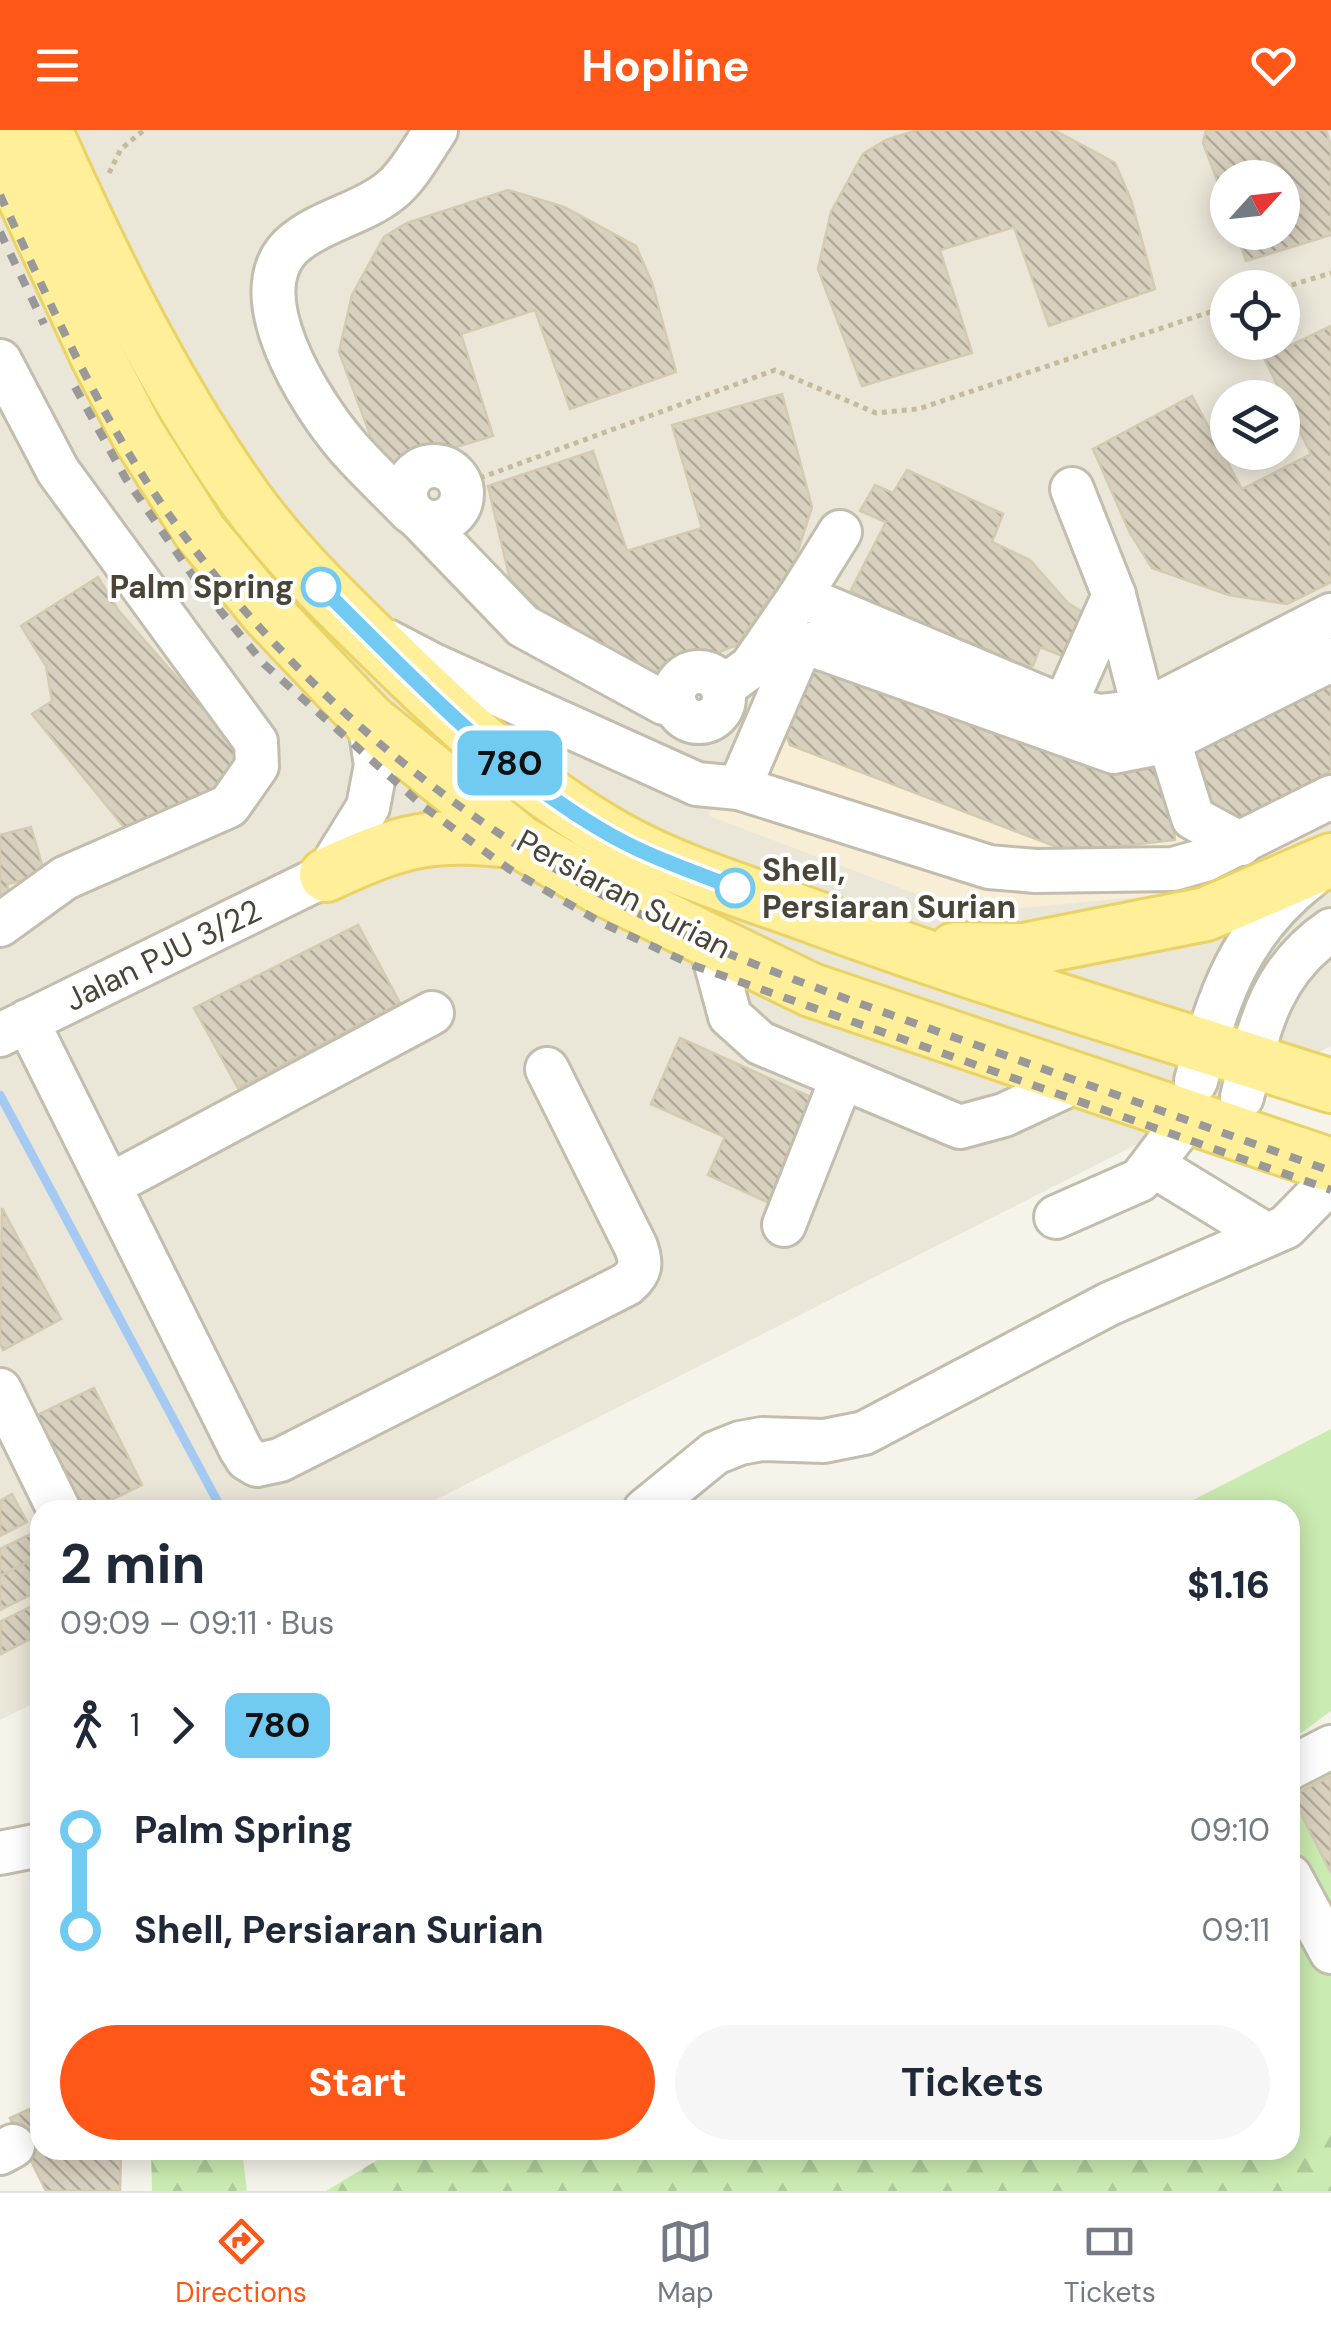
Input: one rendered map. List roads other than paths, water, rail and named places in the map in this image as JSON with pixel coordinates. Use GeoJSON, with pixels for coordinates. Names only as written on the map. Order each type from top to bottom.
{"type":"FeatureCollection","features":[{"type":"Feature","properties":{"kind":"main road","name":"Persiaran Surian"},"geometry":{"type":"LineString","coordinates":[[45,130],[75,206],[171,384],[238,489],[300,567],[441,705],[541,789],[614,836],[673,864],[898,948],[1216,1080],[1331,1165]]}},
{"type":"Feature","properties":{"kind":"main road","name":"Persiaran Surian"},"geometry":{"type":"LineString","coordinates":[[0,145],[75,206],[129,418],[200,532],[268,614],[384,733],[520,842],[597,886],[811,990],[1079,1080],[1216,1080],[1331,1086]]}},
{"type":"Feature","properties":{"kind":"main road"},"geometry":{"type":"LineString","coordinates":[[384,733],[460,765],[530,816],[606,861],[722,915],[1216,1080],[1331,1128]]}},
{"type":"Feature","properties":{"kind":"main road"},"geometry":{"type":"LineString","coordinates":[[326,875],[377,851],[414,840],[466,836],[520,842]]}},
{"type":"Feature","properties":{"kind":"main road"},"geometry":{"type":"LineString","coordinates":[[898,948],[1024,950],[1129,931],[1206,914],[1331,862]]}},
{"type":"Feature","properties":{"kind":"street"},"geometry":{"type":"LineString","coordinates":[[436,130],[392,190],[294,243],[277,267],[271,295],[280,331],[313,401],[347,446],[523,626],[676,706],[678,684],[690,674],[705,673],[722,688],[751,666],[840,532]]}},
{"type":"Feature","properties":{"kind":"street"},"geometry":{"type":"LineString","coordinates":[[0,361],[58,471],[256,742],[257,754],[257,766],[229,806],[65,878],[0,925]]}},
{"type":"Feature","properties":{"kind":"street"},"geometry":{"type":"LineString","coordinates":[[415,515],[407,503],[408,484],[420,469],[430,466],[448,470],[461,485]]}},
{"type":"Feature","properties":{"kind":"street"},"geometry":{"type":"LineString","coordinates":[[1072,489],[1193,818],[1241,844]]}},
{"type":"Feature","properties":{"kind":"street"},"geometry":{"type":"LineString","coordinates":[[1064,707],[1114,595]]}},
{"type":"Feature","properties":{"kind":"street"},"geometry":{"type":"LineString","coordinates":[[800,596],[1064,707],[1156,726],[1331,660]]}},
{"type":"Feature","properties":{"kind":"street"},"geometry":{"type":"LineString","coordinates":[[739,788],[797,654],[809,644],[1114,752],[1331,615]]}},
{"type":"Feature","properties":{"kind":"street"},"geometry":{"type":"LineString","coordinates":[[362,628],[435,666],[698,784],[739,788],[989,867],[1036,871],[1173,868],[1206,860],[1331,798]]}},
{"type":"Feature","properties":{"kind":"street"},"geometry":{"type":"LineString","coordinates":[[326,875],[368,808],[384,733]]}},
{"type":"Feature","properties":{"kind":"street"},"geometry":{"type":"LineString","coordinates":[[1216,1080],[1223,988],[1250,939],[1282,900],[1331,862]]}},
{"type":"Feature","properties":{"kind":"street","name":"Jalan PJU 3/22"},"geometry":{"type":"LineString","coordinates":[[13,1028],[326,875]]}},
{"type":"Feature","properties":{"kind":"street"},"geometry":{"type":"LineString","coordinates":[[1056,1217],[1156,1169],[1289,968],[1331,930]]}},
{"type":"Feature","properties":{"kind":"street"},"geometry":{"type":"LineString","coordinates":[[710,942],[730,1016],[760,1042],[960,1127],[1004,1115],[1079,1080]]}},
{"type":"Feature","properties":{"kind":"street"},"geometry":{"type":"LineString","coordinates":[[110,1186],[432,1013]]}},
{"type":"Feature","properties":{"kind":"street"},"geometry":{"type":"LineString","coordinates":[[13,1028],[110,1186],[240,1448],[257,1465],[268,1465],[638,1275],[641,1262],[636,1247],[547,1069]]}},
{"type":"Feature","properties":{"kind":"street"},"geometry":{"type":"LineString","coordinates":[[784,1225],[842,1078]]}},
{"type":"Feature","properties":{"kind":"street"},"geometry":{"type":"LineString","coordinates":[[1156,1169],[1262,1231]]}},
{"type":"Feature","properties":{"kind":"street"},"geometry":{"type":"LineString","coordinates":[[658,1500],[716,1454],[740,1442],[824,1441],[864,1433],[1109,1304],[1262,1231],[1286,1227],[1331,1181]]}},
{"type":"Feature","properties":{"kind":"street"},"geometry":{"type":"LineString","coordinates":[[0,1390],[54,1500]]}},
{"type":"Feature","properties":{"kind":"street"},"geometry":{"type":"LineString","coordinates":[[1300,1763],[1331,1747]]}},
{"type":"Feature","properties":{"kind":"street"},"geometry":{"type":"LineString","coordinates":[[0,1853],[30,1847]]}},
{"type":"Feature","properties":{"kind":"street"},"geometry":{"type":"LineString","coordinates":[[1300,1895],[1331,1952]]}},
{"type":"Feature","properties":{"kind":"waterway"},"geometry":{"type":"LineString","coordinates":[[0,1095],[217,1500]]}},
{"type":"Feature","properties":{"kind":"railway"},"geometry":{"type":"LineString","coordinates":[[0,195],[102,406],[186,539],[292,662],[414,772],[548,864],[618,903],[736,957],[1331,1171]]}},
{"type":"Feature","properties":{"kind":"railway"},"geometry":{"type":"LineString","coordinates":[[0,232],[44,324]]}},
{"type":"Feature","properties":{"kind":"railway"},"geometry":{"type":"LineString","coordinates":[[75,387],[126,479],[197,582],[264,664],[424,807],[509,869],[600,922],[695,966],[1331,1190]]}},
{"type":"Feature","properties":{"kind":"place","name":"Palm Spring"},"geometry":{"type":"Point","coordinates":[321,587]}},
{"type":"Feature","properties":{"kind":"place","name":"Shell, Persiaran Surian"},"geometry":{"type":"Point","coordinates":[735,888]}}]}
